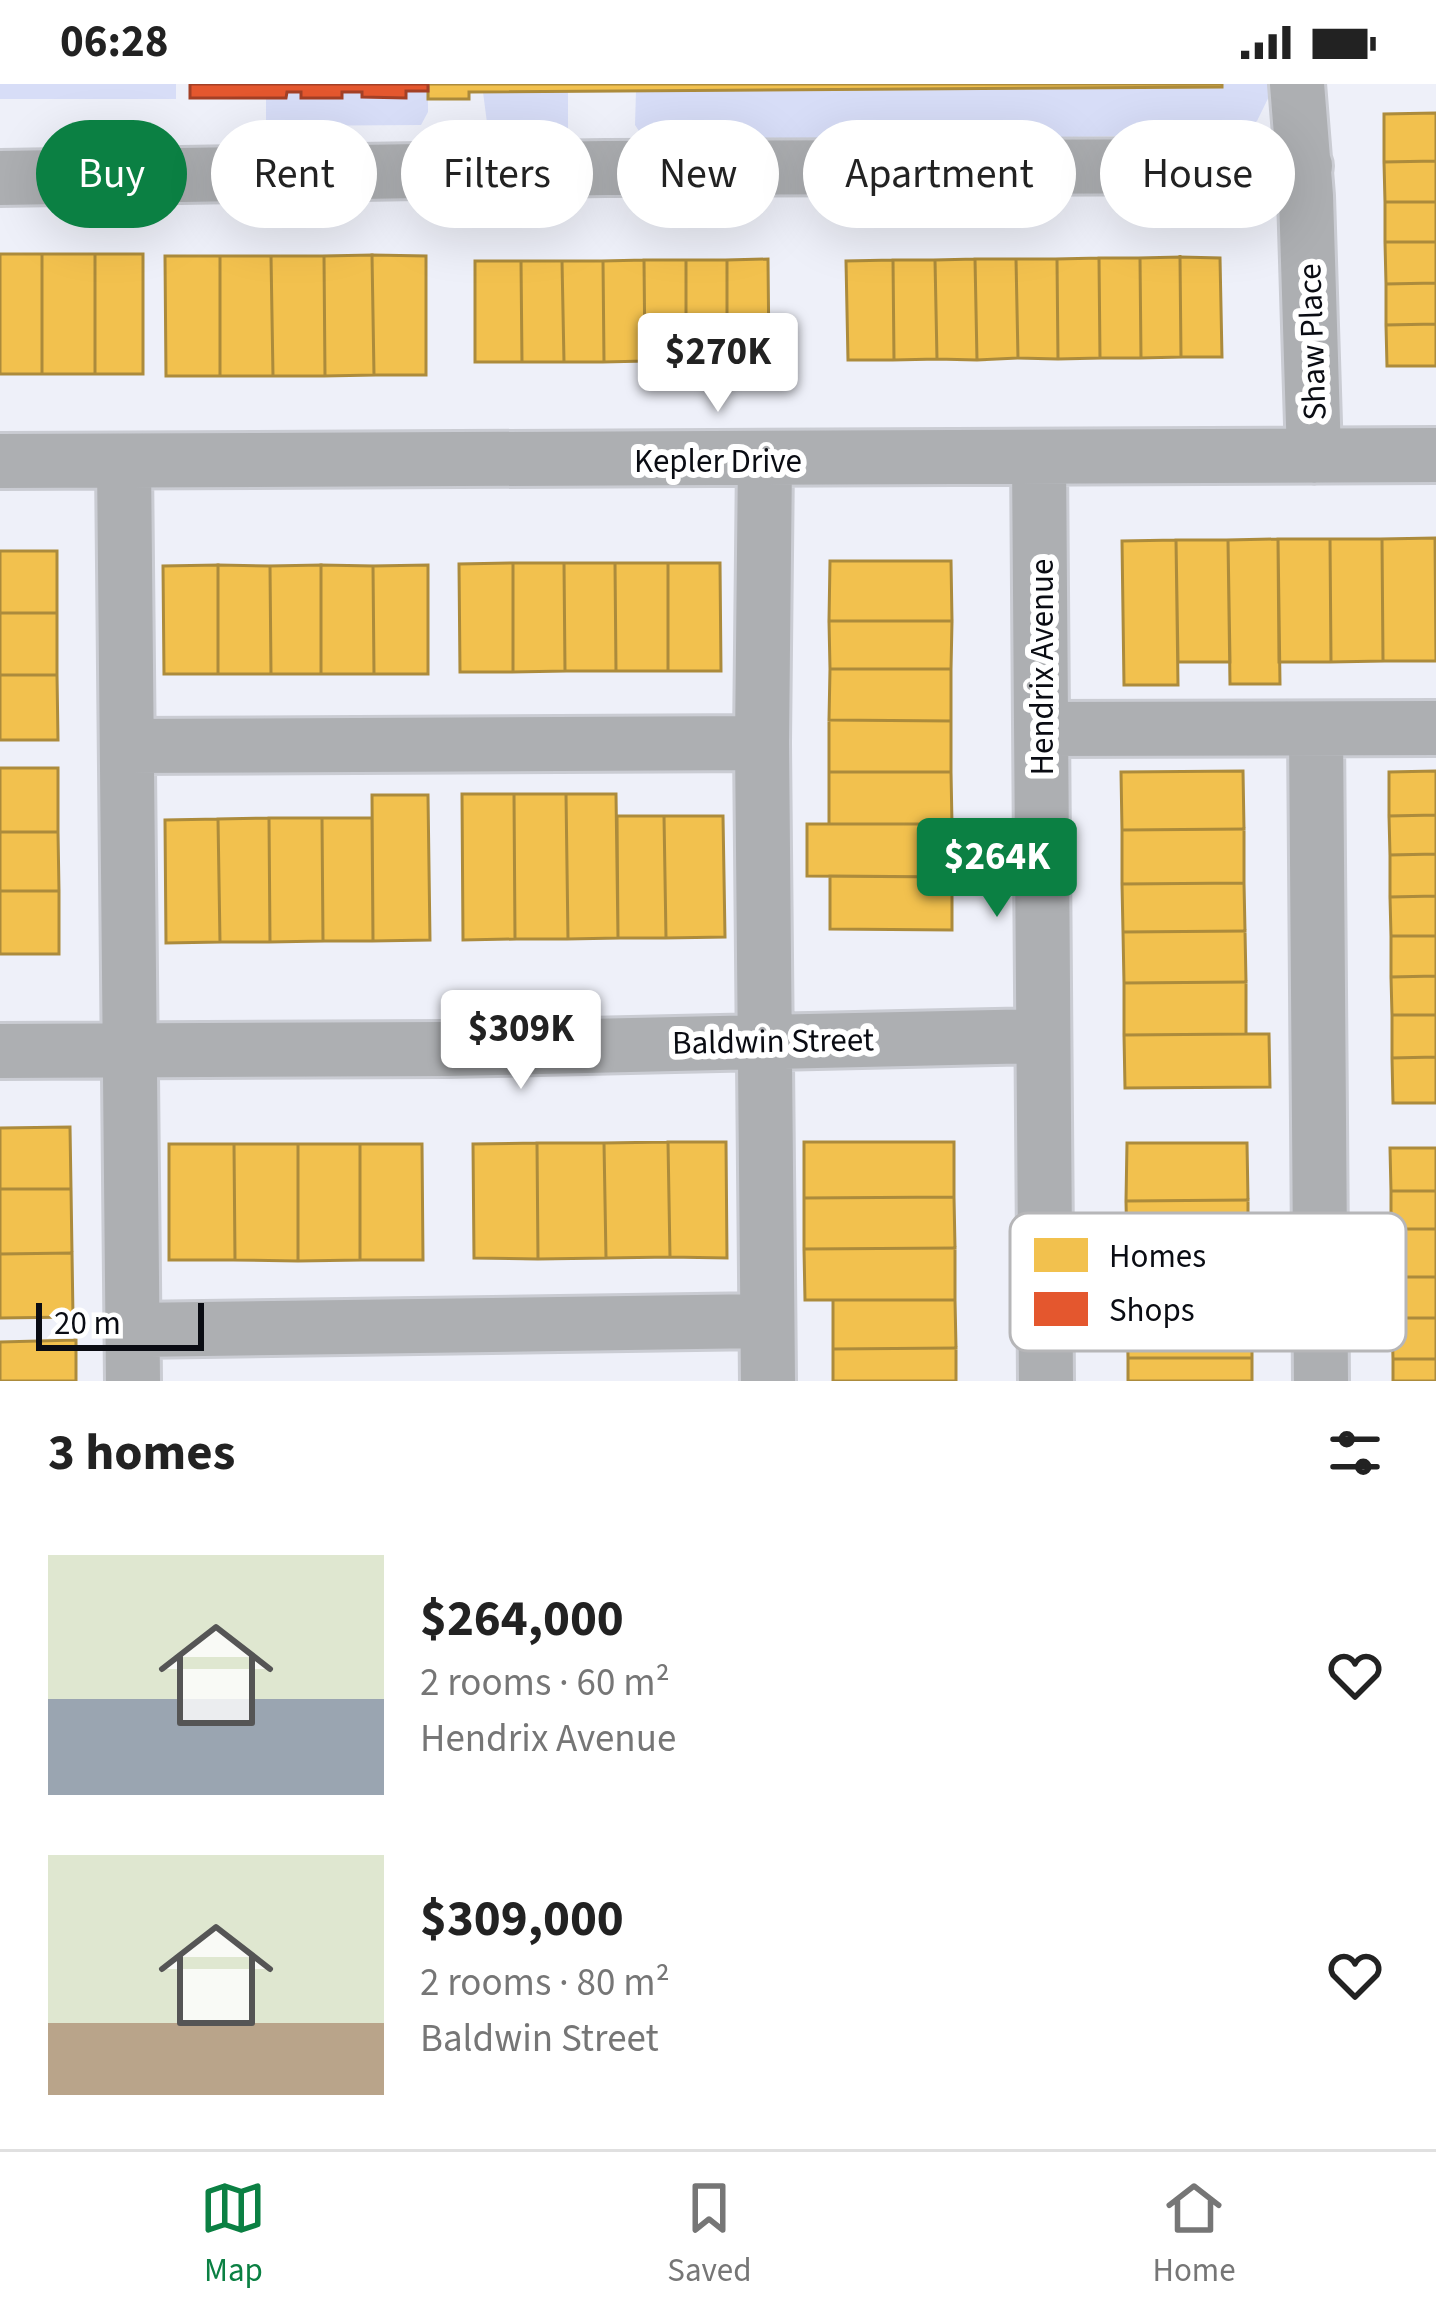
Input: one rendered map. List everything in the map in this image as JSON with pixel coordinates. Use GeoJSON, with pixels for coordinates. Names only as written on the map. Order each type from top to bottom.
{"type":"FeatureCollection","features":[{"type":"Feature","properties":{"kind":"street","name":"Shaw Place"},"geometry":{"type":"LineString","coordinates":[[1297,84],[1305,166],[1314,456]]}},
{"type":"Feature","properties":{"kind":"street"},"geometry":{"type":"LineString","coordinates":[[0,178],[604,168],[1305,166]]}},
{"type":"Feature","properties":{"kind":"street","name":"Kepler Drive"},"geometry":{"type":"LineString","coordinates":[[0,461],[1436,455]]}},
{"type":"Feature","properties":{"kind":"street","name":"Hendrix Avenue"},"geometry":{"type":"LineString","coordinates":[[1039,458],[1044,1213]]}},
{"type":"Feature","properties":{"kind":"street"},"geometry":{"type":"LineString","coordinates":[[765,460],[762,742],[768,1381]]}},
{"type":"Feature","properties":{"kind":"street"},"geometry":{"type":"LineString","coordinates":[[124,462],[133,1355],[766,1321]]}},
{"type":"Feature","properties":{"kind":"street"},"geometry":{"type":"LineString","coordinates":[[1042,729],[1436,728]]}},
{"type":"Feature","properties":{"kind":"street"},"geometry":{"type":"LineString","coordinates":[[1316,730],[1320,1213]]}},
{"type":"Feature","properties":{"kind":"street"},"geometry":{"type":"LineString","coordinates":[[127,746],[762,742]]}},
{"type":"Feature","properties":{"kind":"street","name":"Baldwin Street"},"geometry":{"type":"LineString","coordinates":[[0,1051],[130,1053],[1042,1036]]}},
{"type":"Feature","properties":{"kind":"street","name":"Hendrix Avenue"},"geometry":{"type":"LineString","coordinates":[[1046,1351],[1046,1381]]}},
{"type":"Feature","properties":{"kind":"street"},"geometry":{"type":"LineString","coordinates":[[1321,1351],[1321,1381]]}},
{"type":"Feature","properties":{"kind":"shaded area"},"geometry":{"type":"Polygon","coordinates":[[[0,84],[176,84],[176,99],[0,99],[0,84]]]}},
{"type":"Feature","properties":{"kind":"shaded area"},"geometry":{"type":"Polygon","coordinates":[[[1275,84],[1257,120],[1100,120],[1100,137],[1076,137],[1076,120],[803,120],[803,141],[779,141],[779,120],[635,120],[636,91],[1275,84]]]}},
{"type":"Feature","properties":{"kind":"shaded area"},"geometry":{"type":"Polygon","coordinates":[[[406,91],[428,91],[424,120],[377,125],[377,120],[266,120],[266,98],[286,98],[287,92],[301,92],[302,98],[341,98],[342,92],[362,92],[363,97],[405,98],[406,91]]]}},
{"type":"Feature","properties":{"kind":"shaded area"},"geometry":{"type":"Polygon","coordinates":[[[568,91],[568,120],[487,120],[483,92],[568,91]]]}},
{"type":"Feature","properties":{"kind":"building: Homes"},"geometry":{"type":"Polygon","coordinates":[[[428,84],[1222,87],[469,92],[469,99],[428,99],[428,84]]]}},
{"type":"Feature","properties":{"kind":"building: Homes"},"geometry":{"type":"Polygon","coordinates":[[[1436,113],[1436,161],[1384,162],[1384,114],[1436,113]]]}},
{"type":"Feature","properties":{"kind":"building: Homes"},"geometry":{"type":"Polygon","coordinates":[[[1436,161],[1436,202],[1385,202],[1384,162],[1436,161]]]}},
{"type":"Feature","properties":{"kind":"building: Homes"},"geometry":{"type":"Polygon","coordinates":[[[1385,202],[1436,202],[1436,242],[1385,242],[1385,202]]]}},
{"type":"Feature","properties":{"kind":"building: Homes"},"geometry":{"type":"Polygon","coordinates":[[[1385,242],[1436,242],[1436,283],[1386,284],[1385,242]]]}},
{"type":"Feature","properties":{"kind":"building: Homes"},"geometry":{"type":"Polygon","coordinates":[[[0,254],[42,254],[42,374],[0,374],[0,254]]]}},
{"type":"Feature","properties":{"kind":"building: Homes"},"geometry":{"type":"Polygon","coordinates":[[[42,254],[95,254],[95,374],[42,374],[42,254]]]}},
{"type":"Feature","properties":{"kind":"building: Homes"},"geometry":{"type":"Polygon","coordinates":[[[95,254],[143,254],[143,374],[95,374],[95,254]]]}},
{"type":"Feature","properties":{"kind":"building: Homes"},"geometry":{"type":"Polygon","coordinates":[[[372,255],[374,375],[325,376],[324,256],[372,255]]]}},
{"type":"Feature","properties":{"kind":"building: Homes"},"geometry":{"type":"Polygon","coordinates":[[[372,255],[426,256],[426,375],[374,375],[372,255]]]}},
{"type":"Feature","properties":{"kind":"building: Homes"},"geometry":{"type":"Polygon","coordinates":[[[165,256],[220,256],[220,376],[166,376],[165,256]]]}},
{"type":"Feature","properties":{"kind":"building: Homes"},"geometry":{"type":"Polygon","coordinates":[[[220,256],[271,256],[273,376],[220,376],[220,256]]]}},
{"type":"Feature","properties":{"kind":"building: Homes"},"geometry":{"type":"Polygon","coordinates":[[[271,256],[324,256],[325,376],[273,376],[271,256]]]}},
{"type":"Feature","properties":{"kind":"building: Homes"},"geometry":{"type":"Polygon","coordinates":[[[1180,257],[1181,357],[1141,358],[1140,258],[1180,257]]]}},
{"type":"Feature","properties":{"kind":"building: Homes"},"geometry":{"type":"Polygon","coordinates":[[[1180,257],[1220,258],[1222,357],[1181,357],[1180,257]]]}},
{"type":"Feature","properties":{"kind":"building: Homes"},"geometry":{"type":"Polygon","coordinates":[[[1099,258],[1100,358],[1058,359],[1057,259],[1099,258]]]}},
{"type":"Feature","properties":{"kind":"building: Homes"},"geometry":{"type":"Polygon","coordinates":[[[1099,258],[1140,258],[1141,358],[1100,358],[1099,258]]]}},
{"type":"Feature","properties":{"kind":"building: Homes"},"geometry":{"type":"Polygon","coordinates":[[[768,259],[769,360],[727,361],[727,260],[768,259]]]}},
{"type":"Feature","properties":{"kind":"building: Homes"},"geometry":{"type":"Polygon","coordinates":[[[975,259],[977,360],[937,359],[935,260],[975,259]]]}},
{"type":"Feature","properties":{"kind":"building: Homes"},"geometry":{"type":"Polygon","coordinates":[[[975,259],[1016,259],[1018,358],[977,360],[975,259]]]}},
{"type":"Feature","properties":{"kind":"building: Homes"},"geometry":{"type":"Polygon","coordinates":[[[1016,259],[1057,259],[1058,359],[1018,358],[1016,259]]]}},
{"type":"Feature","properties":{"kind":"building: Homes"},"geometry":{"type":"Polygon","coordinates":[[[644,260],[686,260],[686,361],[645,361],[644,260]]]}},
{"type":"Feature","properties":{"kind":"building: Homes"},"geometry":{"type":"Polygon","coordinates":[[[644,260],[645,361],[604,362],[603,261],[644,260]]]}},
{"type":"Feature","properties":{"kind":"building: Homes"},"geometry":{"type":"Polygon","coordinates":[[[686,260],[727,260],[727,361],[686,361],[686,260]]]}},
{"type":"Feature","properties":{"kind":"building: Homes"},"geometry":{"type":"Polygon","coordinates":[[[893,260],[894,360],[848,360],[846,261],[893,260]]]}},
{"type":"Feature","properties":{"kind":"building: Homes"},"geometry":{"type":"Polygon","coordinates":[[[893,260],[935,260],[937,359],[894,360],[893,260]]]}},
{"type":"Feature","properties":{"kind":"building: Homes"},"geometry":{"type":"Polygon","coordinates":[[[475,261],[521,261],[522,362],[475,362],[475,261]]]}},
{"type":"Feature","properties":{"kind":"building: Homes"},"geometry":{"type":"Polygon","coordinates":[[[521,261],[562,261],[564,362],[522,362],[521,261]]]}},
{"type":"Feature","properties":{"kind":"building: Homes"},"geometry":{"type":"Polygon","coordinates":[[[562,261],[603,261],[604,362],[564,362],[562,261]]]}},
{"type":"Feature","properties":{"kind":"building: Homes"},"geometry":{"type":"Polygon","coordinates":[[[1436,283],[1436,324],[1386,325],[1386,284],[1436,283]]]}},
{"type":"Feature","properties":{"kind":"building: Homes"},"geometry":{"type":"Polygon","coordinates":[[[1436,324],[1436,366],[1387,366],[1386,325],[1436,324]]]}},
{"type":"Feature","properties":{"kind":"building: Homes"},"geometry":{"type":"Polygon","coordinates":[[[1435,538],[1436,661],[1383,661],[1382,539],[1435,538]]]}},
{"type":"Feature","properties":{"kind":"building: Homes"},"geometry":{"type":"Polygon","coordinates":[[[1278,539],[1330,539],[1331,662],[1279,662],[1278,539]]]}},
{"type":"Feature","properties":{"kind":"building: Homes"},"geometry":{"type":"Polygon","coordinates":[[[1278,539],[1280,684],[1230,684],[1228,540],[1278,539]]]}},
{"type":"Feature","properties":{"kind":"building: Homes"},"geometry":{"type":"Polygon","coordinates":[[[1330,539],[1382,539],[1383,661],[1331,662],[1330,539]]]}},
{"type":"Feature","properties":{"kind":"building: Homes"},"geometry":{"type":"Polygon","coordinates":[[[1176,540],[1228,540],[1230,662],[1178,662],[1176,540]]]}},
{"type":"Feature","properties":{"kind":"building: Homes"},"geometry":{"type":"Polygon","coordinates":[[[1176,540],[1178,685],[1124,685],[1122,541],[1176,540]]]}},
{"type":"Feature","properties":{"kind":"building: Homes"},"geometry":{"type":"Polygon","coordinates":[[[0,551],[57,551],[57,613],[0,613],[0,551]]]}},
{"type":"Feature","properties":{"kind":"building: Homes"},"geometry":{"type":"Polygon","coordinates":[[[830,561],[951,561],[952,621],[829,621],[830,561]]]}},
{"type":"Feature","properties":{"kind":"building: Homes"},"geometry":{"type":"Polygon","coordinates":[[[513,563],[513,672],[460,672],[459,564],[513,563]]]}},
{"type":"Feature","properties":{"kind":"building: Homes"},"geometry":{"type":"Polygon","coordinates":[[[513,563],[564,563],[565,671],[513,672],[513,563]]]}},
{"type":"Feature","properties":{"kind":"building: Homes"},"geometry":{"type":"Polygon","coordinates":[[[564,563],[615,563],[616,671],[565,671],[564,563]]]}},
{"type":"Feature","properties":{"kind":"building: Homes"},"geometry":{"type":"Polygon","coordinates":[[[615,563],[668,563],[668,671],[616,671],[615,563]]]}},
{"type":"Feature","properties":{"kind":"building: Homes"},"geometry":{"type":"Polygon","coordinates":[[[668,563],[720,563],[721,671],[668,671],[668,563]]]}},
{"type":"Feature","properties":{"kind":"building: Homes"},"geometry":{"type":"Polygon","coordinates":[[[218,565],[270,566],[271,674],[218,674],[218,565]]]}},
{"type":"Feature","properties":{"kind":"building: Homes"},"geometry":{"type":"Polygon","coordinates":[[[218,565],[218,674],[164,674],[163,566],[218,565]]]}},
{"type":"Feature","properties":{"kind":"building: Homes"},"geometry":{"type":"Polygon","coordinates":[[[321,565],[373,566],[374,674],[321,674],[321,565]]]}},
{"type":"Feature","properties":{"kind":"building: Homes"},"geometry":{"type":"Polygon","coordinates":[[[321,565],[321,674],[271,674],[270,566],[321,565]]]}},
{"type":"Feature","properties":{"kind":"building: Homes"},"geometry":{"type":"Polygon","coordinates":[[[428,565],[428,674],[374,674],[373,566],[428,565]]]}},
{"type":"Feature","properties":{"kind":"building: Homes"},"geometry":{"type":"Polygon","coordinates":[[[0,613],[57,613],[57,675],[0,675],[0,613]]]}},
{"type":"Feature","properties":{"kind":"building: Homes"},"geometry":{"type":"Polygon","coordinates":[[[829,621],[952,621],[951,669],[830,669],[829,621]]]}},
{"type":"Feature","properties":{"kind":"building: Homes"},"geometry":{"type":"Polygon","coordinates":[[[830,669],[951,669],[951,721],[829,720],[830,669]]]}},
{"type":"Feature","properties":{"kind":"building: Homes"},"geometry":{"type":"Polygon","coordinates":[[[0,675],[57,675],[58,740],[0,740],[0,675]]]}},
{"type":"Feature","properties":{"kind":"building: Homes"},"geometry":{"type":"Polygon","coordinates":[[[829,720],[951,721],[951,772],[829,772],[829,720]]]}},
{"type":"Feature","properties":{"kind":"building: Homes"},"geometry":{"type":"Polygon","coordinates":[[[0,768],[58,768],[58,832],[0,832],[0,768]]]}},
{"type":"Feature","properties":{"kind":"building: Homes"},"geometry":{"type":"Polygon","coordinates":[[[1243,771],[1244,829],[1122,830],[1121,772],[1243,771]]]}},
{"type":"Feature","properties":{"kind":"building: Homes"},"geometry":{"type":"Polygon","coordinates":[[[1436,771],[1436,815],[1389,816],[1389,772],[1436,771]]]}},
{"type":"Feature","properties":{"kind":"building: Homes"},"geometry":{"type":"Polygon","coordinates":[[[829,772],[951,772],[952,824],[829,824],[829,772]]]}},
{"type":"Feature","properties":{"kind":"building: Homes"},"geometry":{"type":"Polygon","coordinates":[[[462,794],[514,794],[515,939],[463,940],[462,794]]]}},
{"type":"Feature","properties":{"kind":"building: Homes"},"geometry":{"type":"Polygon","coordinates":[[[514,794],[566,794],[568,939],[515,939],[514,794]]]}},
{"type":"Feature","properties":{"kind":"building: Homes"},"geometry":{"type":"Polygon","coordinates":[[[566,794],[616,794],[618,938],[568,939],[566,794]]]}},
{"type":"Feature","properties":{"kind":"building: Homes"},"geometry":{"type":"Polygon","coordinates":[[[372,795],[428,795],[430,940],[373,941],[372,795]]]}},
{"type":"Feature","properties":{"kind":"building: Homes"},"geometry":{"type":"Polygon","coordinates":[[[1436,815],[1436,854],[1390,855],[1389,816],[1436,815]]]}},
{"type":"Feature","properties":{"kind":"building: Homes"},"geometry":{"type":"Polygon","coordinates":[[[617,816],[664,816],[666,938],[618,938],[617,816]]]}},
{"type":"Feature","properties":{"kind":"building: Homes"},"geometry":{"type":"Polygon","coordinates":[[[664,816],[723,816],[725,937],[666,938],[664,816]]]}},
{"type":"Feature","properties":{"kind":"building: Homes"},"geometry":{"type":"Polygon","coordinates":[[[269,818],[270,942],[220,942],[218,819],[269,818]]]}},
{"type":"Feature","properties":{"kind":"building: Homes"},"geometry":{"type":"Polygon","coordinates":[[[269,818],[322,818],[323,941],[270,942],[269,818]]]}},
{"type":"Feature","properties":{"kind":"building: Homes"},"geometry":{"type":"Polygon","coordinates":[[[322,818],[372,818],[373,941],[323,941],[322,818]]]}},
{"type":"Feature","properties":{"kind":"building: Homes"},"geometry":{"type":"Polygon","coordinates":[[[218,819],[220,942],[166,943],[165,820],[218,819]]]}},
{"type":"Feature","properties":{"kind":"building: Homes"},"geometry":{"type":"Polygon","coordinates":[[[807,824],[952,824],[952,877],[807,876],[807,824]]]}},
{"type":"Feature","properties":{"kind":"building: Homes"},"geometry":{"type":"Polygon","coordinates":[[[1244,829],[1244,883],[1122,884],[1122,830],[1244,829]]]}},
{"type":"Feature","properties":{"kind":"building: Homes"},"geometry":{"type":"Polygon","coordinates":[[[0,832],[58,832],[59,891],[0,891],[0,832]]]}},
{"type":"Feature","properties":{"kind":"building: Homes"},"geometry":{"type":"Polygon","coordinates":[[[1436,854],[1436,896],[1390,897],[1390,855],[1436,854]]]}},
{"type":"Feature","properties":{"kind":"building: Homes"},"geometry":{"type":"Polygon","coordinates":[[[830,876],[952,877],[952,930],[830,929],[830,876]]]}},
{"type":"Feature","properties":{"kind":"building: Homes"},"geometry":{"type":"Polygon","coordinates":[[[1244,883],[1245,931],[1123,932],[1122,884],[1244,883]]]}},
{"type":"Feature","properties":{"kind":"building: Homes"},"geometry":{"type":"Polygon","coordinates":[[[0,891],[59,891],[59,954],[0,954],[0,891]]]}},
{"type":"Feature","properties":{"kind":"building: Homes"},"geometry":{"type":"Polygon","coordinates":[[[1436,896],[1436,936],[1391,936],[1390,897],[1436,896]]]}},
{"type":"Feature","properties":{"kind":"building: Homes"},"geometry":{"type":"Polygon","coordinates":[[[1245,931],[1246,982],[1124,983],[1123,932],[1245,931]]]}},
{"type":"Feature","properties":{"kind":"building: Homes"},"geometry":{"type":"Polygon","coordinates":[[[1391,936],[1436,936],[1436,976],[1391,977],[1391,936]]]}},
{"type":"Feature","properties":{"kind":"building: Homes"},"geometry":{"type":"Polygon","coordinates":[[[1436,976],[1436,1015],[1392,1015],[1391,977],[1436,976]]]}},
{"type":"Feature","properties":{"kind":"building: Homes"},"geometry":{"type":"Polygon","coordinates":[[[1246,982],[1246,1034],[1124,1035],[1124,983],[1246,982]]]}},
{"type":"Feature","properties":{"kind":"building: Homes"},"geometry":{"type":"Polygon","coordinates":[[[1392,1015],[1436,1015],[1436,1057],[1392,1058],[1392,1015]]]}},
{"type":"Feature","properties":{"kind":"building: Homes"},"geometry":{"type":"Polygon","coordinates":[[[1269,1034],[1270,1087],[1125,1088],[1124,1035],[1269,1034]]]}},
{"type":"Feature","properties":{"kind":"building: Homes"},"geometry":{"type":"Polygon","coordinates":[[[1436,1057],[1436,1103],[1393,1103],[1392,1058],[1436,1057]]]}},
{"type":"Feature","properties":{"kind":"building: Homes"},"geometry":{"type":"Polygon","coordinates":[[[70,1127],[71,1189],[0,1189],[0,1128],[70,1127]]]}},
{"type":"Feature","properties":{"kind":"building: Homes"},"geometry":{"type":"Polygon","coordinates":[[[668,1142],[726,1142],[727,1258],[670,1257],[668,1142]]]}},
{"type":"Feature","properties":{"kind":"building: Homes"},"geometry":{"type":"Polygon","coordinates":[[[668,1142],[670,1257],[606,1258],[604,1143],[668,1142]]]}},
{"type":"Feature","properties":{"kind":"building: Homes"},"geometry":{"type":"Polygon","coordinates":[[[804,1142],[954,1142],[954,1197],[804,1198],[804,1142]]]}},
{"type":"Feature","properties":{"kind":"building: Homes"},"geometry":{"type":"Polygon","coordinates":[[[537,1143],[604,1143],[606,1258],[538,1259],[537,1143]]]}},
{"type":"Feature","properties":{"kind":"building: Homes"},"geometry":{"type":"Polygon","coordinates":[[[537,1143],[538,1259],[474,1258],[473,1144],[537,1143]]]}},
{"type":"Feature","properties":{"kind":"building: Homes"},"geometry":{"type":"Polygon","coordinates":[[[1127,1143],[1247,1143],[1248,1200],[1126,1201],[1127,1143]]]}},
{"type":"Feature","properties":{"kind":"building: Homes"},"geometry":{"type":"Polygon","coordinates":[[[169,1144],[234,1144],[235,1260],[169,1260],[169,1144]]]}},
{"type":"Feature","properties":{"kind":"building: Homes"},"geometry":{"type":"Polygon","coordinates":[[[234,1144],[298,1144],[298,1261],[235,1260],[234,1144]]]}},
{"type":"Feature","properties":{"kind":"building: Homes"},"geometry":{"type":"Polygon","coordinates":[[[298,1144],[360,1144],[360,1260],[298,1261],[298,1144]]]}},
{"type":"Feature","properties":{"kind":"building: Homes"},"geometry":{"type":"Polygon","coordinates":[[[360,1144],[422,1144],[423,1260],[360,1260],[360,1144]]]}},
{"type":"Feature","properties":{"kind":"building: Homes"},"geometry":{"type":"Polygon","coordinates":[[[1390,1148],[1436,1148],[1436,1191],[1391,1191],[1390,1148]]]}},
{"type":"Feature","properties":{"kind":"building: Homes"},"geometry":{"type":"Polygon","coordinates":[[[0,1189],[71,1189],[72,1253],[0,1254],[0,1189]]]}},
{"type":"Feature","properties":{"kind":"building: Homes"},"geometry":{"type":"Polygon","coordinates":[[[1391,1191],[1436,1191],[1436,1229],[1406,1229],[1406,1213],[1391,1213],[1391,1191]]]}},
{"type":"Feature","properties":{"kind":"building: Homes"},"geometry":{"type":"Polygon","coordinates":[[[954,1197],[955,1248],[804,1249],[804,1198],[954,1197]]]}},
{"type":"Feature","properties":{"kind":"building: Homes"},"geometry":{"type":"Polygon","coordinates":[[[1248,1200],[1248,1213],[1126,1213],[1126,1201],[1248,1200]]]}},
{"type":"Feature","properties":{"kind":"building: Homes"},"geometry":{"type":"Polygon","coordinates":[[[1406,1229],[1436,1229],[1436,1277],[1406,1277],[1406,1229]]]}},
{"type":"Feature","properties":{"kind":"building: Homes"},"geometry":{"type":"Polygon","coordinates":[[[955,1248],[955,1300],[805,1300],[804,1249],[955,1248]]]}},
{"type":"Feature","properties":{"kind":"building: Homes"},"geometry":{"type":"Polygon","coordinates":[[[72,1253],[73,1317],[0,1318],[0,1254],[72,1253]]]}},
{"type":"Feature","properties":{"kind":"building: Homes"},"geometry":{"type":"Polygon","coordinates":[[[1406,1277],[1436,1277],[1436,1318],[1406,1318],[1406,1277]]]}},
{"type":"Feature","properties":{"kind":"building: Homes"},"geometry":{"type":"Polygon","coordinates":[[[833,1300],[955,1300],[956,1348],[833,1349],[833,1300]]]}},
{"type":"Feature","properties":{"kind":"building: Homes"},"geometry":{"type":"Polygon","coordinates":[[[1406,1318],[1436,1318],[1436,1359],[1393,1359],[1393,1351],[1406,1351],[1406,1318]]]}},
{"type":"Feature","properties":{"kind":"building: Homes"},"geometry":{"type":"Polygon","coordinates":[[[76,1340],[76,1381],[0,1381],[0,1342],[76,1340]]]}},
{"type":"Feature","properties":{"kind":"building: Homes"},"geometry":{"type":"Polygon","coordinates":[[[956,1348],[956,1381],[833,1381],[833,1349],[956,1348]]]}},
{"type":"Feature","properties":{"kind":"building: Homes"},"geometry":{"type":"Polygon","coordinates":[[[1128,1351],[1252,1351],[1252,1358],[1128,1358],[1128,1351]]]}},
{"type":"Feature","properties":{"kind":"building: Homes"},"geometry":{"type":"Polygon","coordinates":[[[1128,1358],[1252,1358],[1252,1381],[1128,1381],[1128,1358]]]}},
{"type":"Feature","properties":{"kind":"building: Homes"},"geometry":{"type":"Polygon","coordinates":[[[1393,1359],[1436,1359],[1436,1381],[1393,1381],[1393,1359]]]}},
{"type":"Feature","properties":{"kind":"building: Shops"},"geometry":{"type":"Polygon","coordinates":[[[190,84],[428,84],[428,91],[406,91],[406,98],[342,92],[342,98],[301,98],[301,92],[287,92],[286,98],[190,98],[190,84]]]}}]}
